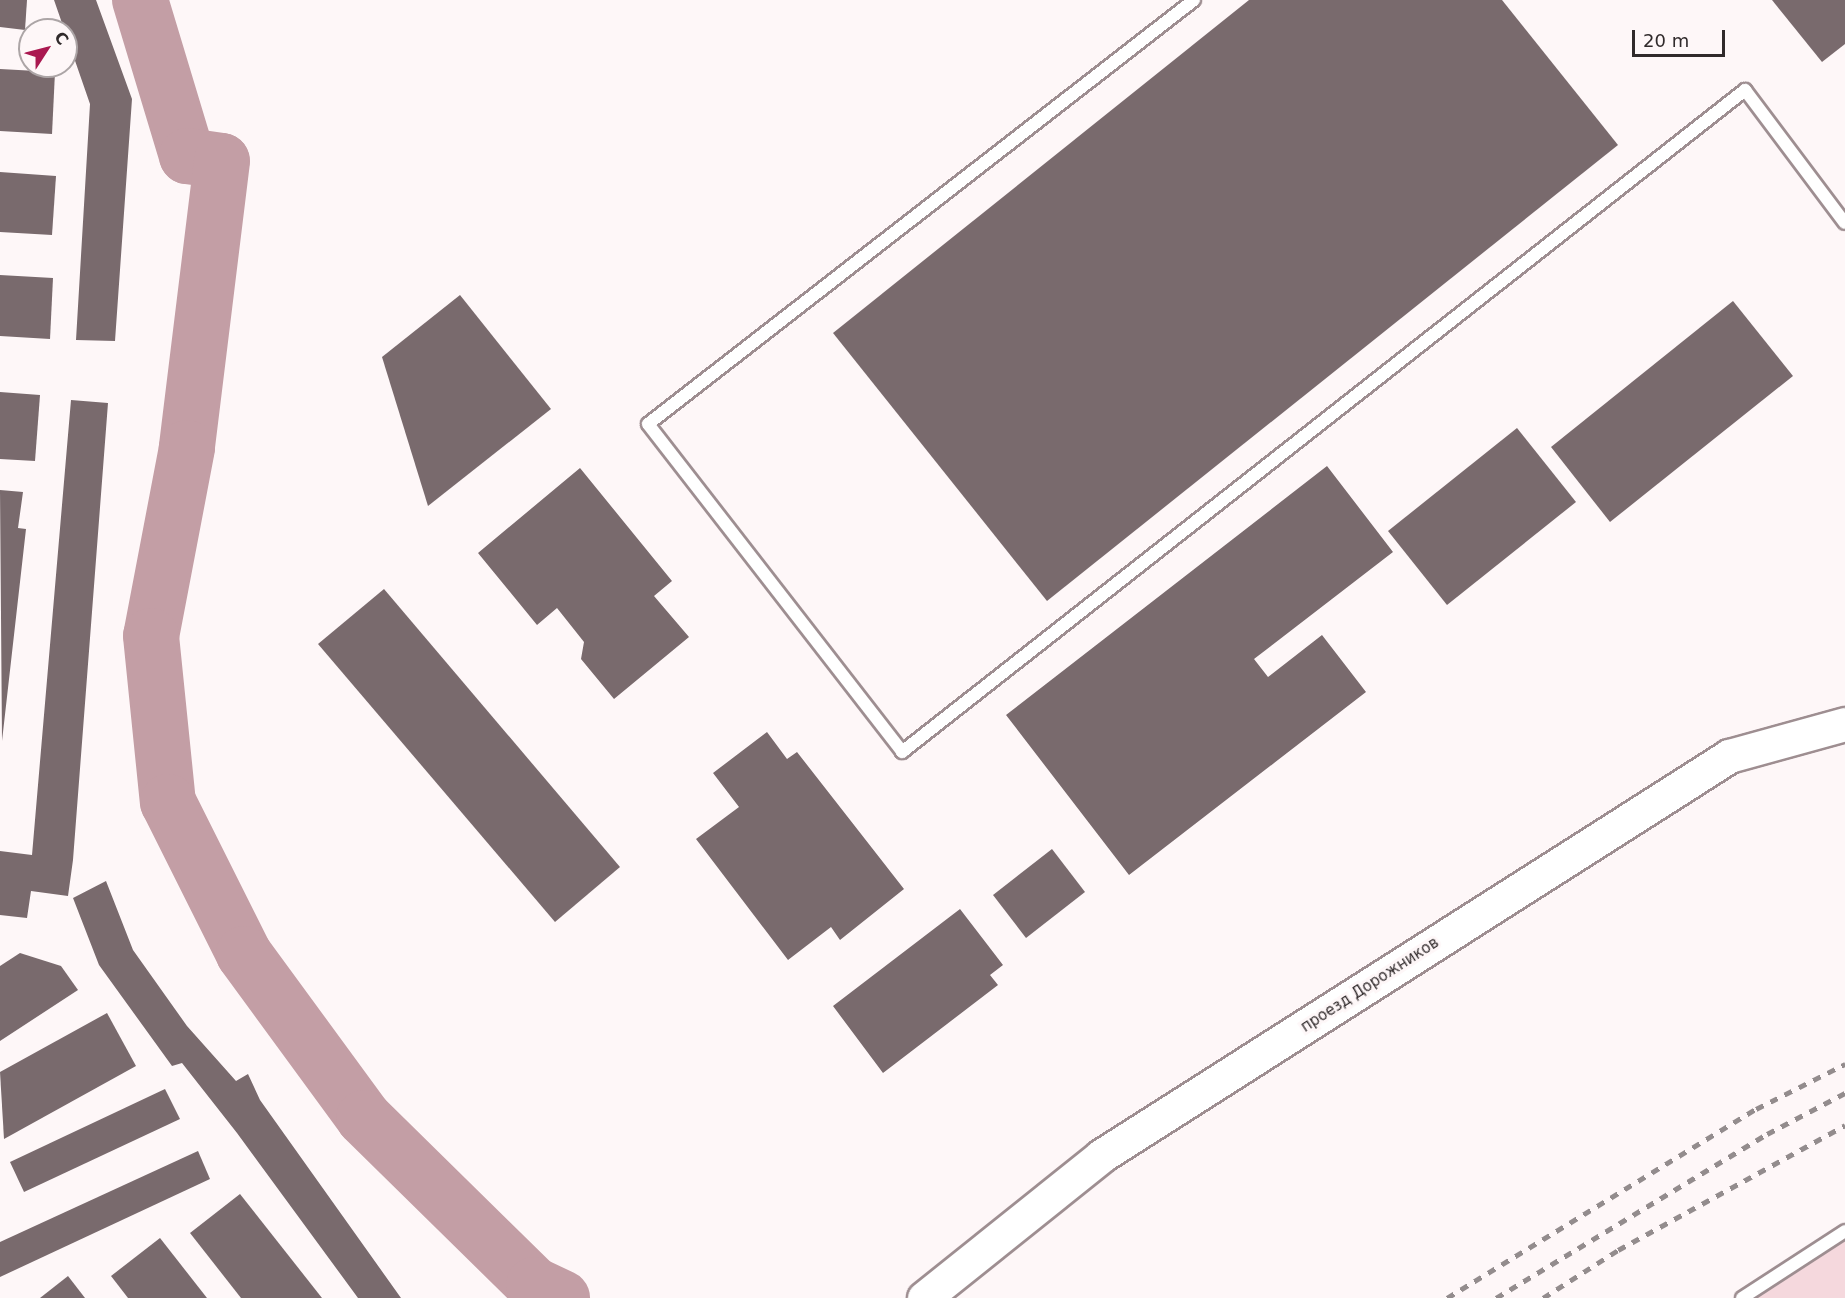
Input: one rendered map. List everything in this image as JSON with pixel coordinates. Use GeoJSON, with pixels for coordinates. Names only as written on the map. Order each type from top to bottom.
{"type":"FeatureCollection","features":[{"type":"Feature","properties":{"kind":"main road","name":"проезд Дорожников"},"geometry":{"type":"LineString","coordinates":[[924,1298],[1101,1156],[1729,756],[1845,724]]}},
{"type":"Feature","properties":{"kind":"lane"},"geometry":{"type":"LineString","coordinates":[[1194,0],[648,424],[902,752],[1745,90],[1845,223]]}},
{"type":"Feature","properties":{"kind":"lane"},"geometry":{"type":"LineString","coordinates":[[1742,1298],[1845,1231]]}},
{"type":"Feature","properties":{"kind":"shaded area"},"geometry":{"type":"Polygon","coordinates":[[[1845,1223],[1845,1298],[1745,1298],[1845,1223]]]}},
{"type":"Feature","properties":{"kind":"building"},"geometry":{"type":"Polygon","coordinates":[[[0,0],[27,0],[26,18],[18,18],[18,29],[0,27],[0,0]]]}},
{"type":"Feature","properties":{"kind":"building"},"geometry":{"type":"Polygon","coordinates":[[[54,0],[96,0],[132,99],[115,341],[76,340],[90,104],[78,69],[78,18],[60,18],[54,0]]]}},
{"type":"Feature","properties":{"kind":"building"},"geometry":{"type":"Polygon","coordinates":[[[1249,0],[1502,0],[1618,145],[1047,601],[833,333],[1249,0]]]}},
{"type":"Feature","properties":{"kind":"building"},"geometry":{"type":"Polygon","coordinates":[[[1772,0],[1845,0],[1845,44],[1822,62],[1772,0]]]}},
{"type":"Feature","properties":{"kind":"building"},"geometry":{"type":"Polygon","coordinates":[[[0,69],[18,70],[18,78],[55,78],[52,134],[0,131],[0,69]]]}},
{"type":"Feature","properties":{"kind":"building"},"geometry":{"type":"Polygon","coordinates":[[[0,172],[56,176],[52,235],[0,232],[0,172]]]}},
{"type":"Feature","properties":{"kind":"building"},"geometry":{"type":"Polygon","coordinates":[[[0,275],[53,278],[50,339],[0,336],[0,275]]]}},
{"type":"Feature","properties":{"kind":"building"},"geometry":{"type":"Polygon","coordinates":[[[460,295],[551,409],[428,506],[382,357],[460,295]]]}},
{"type":"Feature","properties":{"kind":"building"},"geometry":{"type":"Polygon","coordinates":[[[1733,301],[1793,376],[1610,522],[1551,447],[1733,301]]]}},
{"type":"Feature","properties":{"kind":"building"},"geometry":{"type":"Polygon","coordinates":[[[0,392],[40,395],[35,461],[0,459],[0,392]]]}},
{"type":"Feature","properties":{"kind":"building"},"geometry":{"type":"Polygon","coordinates":[[[71,400],[108,403],[73,860],[68,896],[31,891],[27,918],[0,915],[0,851],[32,855],[71,400]]]}},
{"type":"Feature","properties":{"kind":"building"},"geometry":{"type":"Polygon","coordinates":[[[1517,428],[1576,502],[1447,605],[1388,531],[1517,428]]]}},
{"type":"Feature","properties":{"kind":"building"},"geometry":{"type":"Polygon","coordinates":[[[1327,466],[1393,552],[1254,659],[1268,677],[1322,635],[1366,692],[1129,875],[1006,715],[1327,466]]]}},
{"type":"Feature","properties":{"kind":"building"},"geometry":{"type":"Polygon","coordinates":[[[580,468],[672,581],[654,596],[689,637],[614,699],[581,659],[584,642],[557,608],[537,625],[478,553],[580,468]]]}},
{"type":"Feature","properties":{"kind":"building"},"geometry":{"type":"Polygon","coordinates":[[[0,490],[23,492],[18,528],[26,529],[2,741],[0,490]]]}},
{"type":"Feature","properties":{"kind":"building"},"geometry":{"type":"Polygon","coordinates":[[[384,589],[620,867],[555,922],[318,644],[384,589]]]}},
{"type":"Feature","properties":{"kind":"building"},"geometry":{"type":"Polygon","coordinates":[[[767,732],[787,759],[797,752],[904,889],[840,940],[831,927],[788,960],[696,839],[739,807],[713,773],[767,732]]]}},
{"type":"Feature","properties":{"kind":"building"},"geometry":{"type":"Polygon","coordinates":[[[1052,849],[1085,892],[1026,938],[993,895],[1052,849]]]}},
{"type":"Feature","properties":{"kind":"building"},"geometry":{"type":"Polygon","coordinates":[[[106,881],[133,950],[187,1026],[236,1081],[248,1074],[260,1100],[401,1298],[358,1298],[237,1133],[182,1063],[172,1066],[99,965],[73,898],[106,881]]]}},
{"type":"Feature","properties":{"kind":"building"},"geometry":{"type":"Polygon","coordinates":[[[960,909],[1003,965],[990,975],[998,985],[883,1073],[833,1006],[960,909]]]}},
{"type":"Feature","properties":{"kind":"building"},"geometry":{"type":"Polygon","coordinates":[[[20,953],[61,966],[78,990],[0,1041],[0,966],[20,953]]]}},
{"type":"Feature","properties":{"kind":"building"},"geometry":{"type":"Polygon","coordinates":[[[107,1013],[136,1066],[4,1139],[0,1072],[107,1013]]]}},
{"type":"Feature","properties":{"kind":"building"},"geometry":{"type":"Polygon","coordinates":[[[165,1089],[180,1119],[24,1192],[10,1162],[165,1089]]]}},
{"type":"Feature","properties":{"kind":"building"},"geometry":{"type":"Polygon","coordinates":[[[198,1151],[210,1179],[0,1277],[0,1242],[198,1151]]]}},
{"type":"Feature","properties":{"kind":"building"},"geometry":{"type":"Polygon","coordinates":[[[240,1194],[322,1298],[241,1298],[190,1233],[240,1194]]]}},
{"type":"Feature","properties":{"kind":"building"},"geometry":{"type":"Polygon","coordinates":[[[160,1238],[207,1298],[128,1298],[111,1276],[160,1238]]]}},
{"type":"Feature","properties":{"kind":"building"},"geometry":{"type":"Polygon","coordinates":[[[68,1276],[85,1298],[40,1298],[68,1276]]]}},
{"type":"Feature","properties":{"kind":"waterway"},"geometry":{"type":"LineString","coordinates":[[140,0],[187,156],[222,161],[187,448],[151,636],[168,802],[244,954],[364,1118],[534,1285],[562,1298]]}},
{"type":"Feature","properties":{"kind":"railway"},"geometry":{"type":"LineString","coordinates":[[1447,1298],[1756,1109],[1845,1064]]}},
{"type":"Feature","properties":{"kind":"railway"},"geometry":{"type":"LineString","coordinates":[[1496,1298],[1767,1134],[1845,1093]]}},
{"type":"Feature","properties":{"kind":"railway"},"geometry":{"type":"LineString","coordinates":[[1543,1298],[1618,1250],[1845,1125]]}}]}
